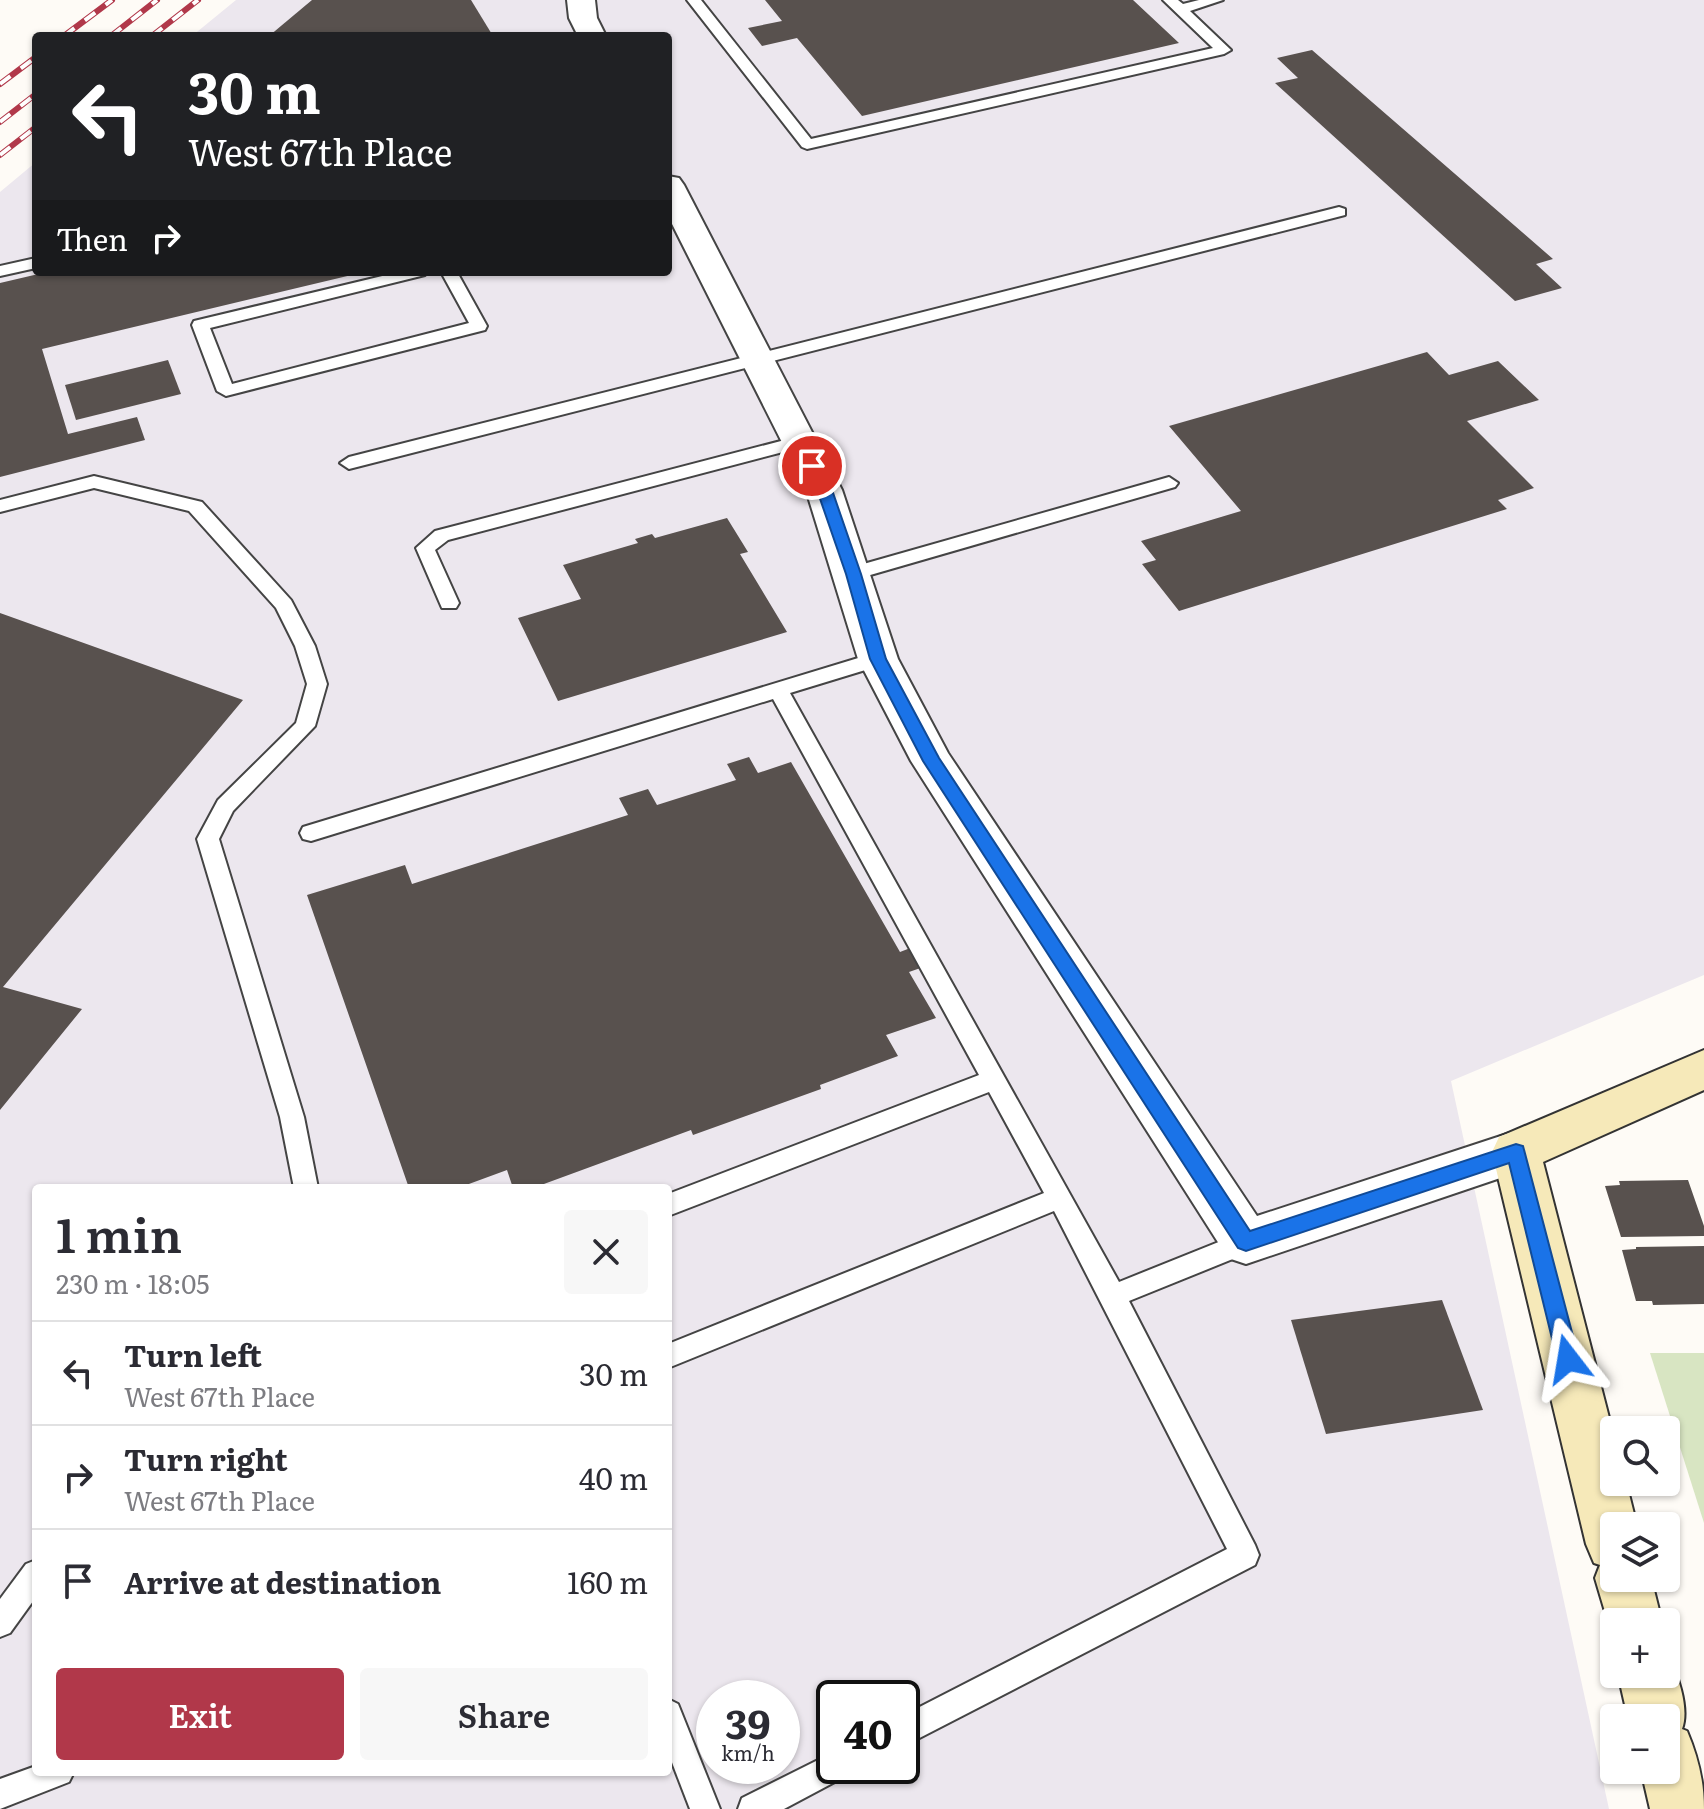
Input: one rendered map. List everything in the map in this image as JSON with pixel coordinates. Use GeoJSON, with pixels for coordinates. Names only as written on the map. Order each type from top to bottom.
{"type":"FeatureCollection","features":[{"type":"Feature","properties":{"kind":"street"},"geometry":{"type":"LineString","coordinates":[[581,0],[583,18],[590,32]]}},
{"type":"Feature","properties":{"kind":"street"},"geometry":{"type":"LineString","coordinates":[[672,202],[824,490],[878,659],[932,761],[1246,1242],[1516,1152],[1704,1069]]}},
{"type":"Feature","properties":{"kind":"street"},"geometry":{"type":"LineString","coordinates":[[1516,1152],[1606,1512]]}},
{"type":"Feature","properties":{"kind":"street"},"geometry":{"type":"LineString","coordinates":[[1674,1784],[1680,1809]]}},
{"type":"Feature","properties":{"kind":"lane"},"geometry":{"type":"LineString","coordinates":[[694,0],[807,144],[1224,50],[1175,4]]}},
{"type":"Feature","properties":{"kind":"lane"},"geometry":{"type":"LineString","coordinates":[[1175,4],[1216,0]]}},
{"type":"Feature","properties":{"kind":"lane"},"geometry":{"type":"LineString","coordinates":[[349,463],[1339,212]]}},
{"type":"Feature","properties":{"kind":"lane"},"geometry":{"type":"LineString","coordinates":[[0,271],[32,264]]}},
{"type":"Feature","properties":{"kind":"lane"},"geometry":{"type":"LineString","coordinates":[[402,276],[200,325],[226,391],[479,326],[451,276]]}},
{"type":"Feature","properties":{"kind":"lane"},"geometry":{"type":"LineString","coordinates":[[449,603],[425,548],[442,535],[800,442]]}},
{"type":"Feature","properties":{"kind":"lane"},"geometry":{"type":"LineString","coordinates":[[0,506],[94,482],[195,506],[284,605],[305,646],[317,684],[305,726],[225,806],[208,839],[292,1117],[305,1184]]}},
{"type":"Feature","properties":{"kind":"lane"},"geometry":{"type":"LineString","coordinates":[[853,574],[1169,483]]}},
{"type":"Feature","properties":{"kind":"lane"},"geometry":{"type":"LineString","coordinates":[[311,833],[878,659]]}},
{"type":"Feature","properties":{"kind":"lane"},"geometry":{"type":"LineString","coordinates":[[778,690],[1113,1296],[1245,1555],[920,1723]]}},
{"type":"Feature","properties":{"kind":"lane"},"geometry":{"type":"LineString","coordinates":[[672,1203],[994,1080]]}},
{"type":"Feature","properties":{"kind":"lane"},"geometry":{"type":"LineString","coordinates":[[672,1354],[1060,1198]]}},
{"type":"Feature","properties":{"kind":"lane"},"geometry":{"type":"LineString","coordinates":[[1113,1296],[1246,1242]]}},
{"type":"Feature","properties":{"kind":"lane"},"geometry":{"type":"LineString","coordinates":[[0,1623],[32,1579]]}},
{"type":"Feature","properties":{"kind":"lane"},"geometry":{"type":"LineString","coordinates":[[672,1724],[705,1809]]}},
{"type":"Feature","properties":{"kind":"lane"},"geometry":{"type":"LineString","coordinates":[[0,1794],[48,1776]]}},
{"type":"Feature","properties":{"kind":"lane"},"geometry":{"type":"LineString","coordinates":[[753,1809],[816,1776]]}},
{"type":"Feature","properties":{"kind":"shaded area"},"geometry":{"type":"Polygon","coordinates":[[[236,0],[1704,0],[1704,975],[1451,1081],[1600,1768],[1600,1784],[1604,1784],[1609,1809],[0,1809],[0,192],[32,165],[32,276],[672,276],[672,32],[197,32],[236,0]]]}},
{"type":"Feature","properties":{"kind":"green space"},"geometry":{"type":"Polygon","coordinates":[[[1650,1353],[1704,1353],[1704,1523],[1680,1447],[1680,1416],[1670,1416],[1650,1353]]]}},
{"type":"Feature","properties":{"kind":"building"},"geometry":{"type":"Polygon","coordinates":[[[312,0],[471,0],[491,32],[274,32],[312,0]]]}},
{"type":"Feature","properties":{"kind":"building"},"geometry":{"type":"Polygon","coordinates":[[[765,0],[1133,0],[1179,43],[862,116],[797,38],[762,46],[748,28],[782,21],[765,0]]]}},
{"type":"Feature","properties":{"kind":"building"},"geometry":{"type":"Polygon","coordinates":[[[1312,50],[1553,259],[1536,264],[1562,288],[1515,301],[1275,83],[1298,78],[1277,58],[1312,50]]]}},
{"type":"Feature","properties":{"kind":"building"},"geometry":{"type":"Polygon","coordinates":[[[32,276],[347,276],[42,349],[68,434],[137,417],[145,440],[0,477],[0,283],[32,276]]]}},
{"type":"Feature","properties":{"kind":"building"},"geometry":{"type":"Polygon","coordinates":[[[1427,352],[1449,375],[1498,361],[1539,400],[1467,421],[1534,488],[1498,500],[1507,509],[1179,611],[1142,564],[1156,560],[1141,541],[1241,511],[1169,426],[1427,352]]]}},
{"type":"Feature","properties":{"kind":"building"},"geometry":{"type":"Polygon","coordinates":[[[168,360],[181,394],[76,420],[65,385],[168,360]]]}},
{"type":"Feature","properties":{"kind":"building"},"geometry":{"type":"Polygon","coordinates":[[[727,518],[748,552],[740,554],[787,632],[558,701],[518,618],[581,599],[563,565],[638,543],[635,539],[652,534],[655,538],[727,518]]]}},
{"type":"Feature","properties":{"kind":"building"},"geometry":{"type":"Polygon","coordinates":[[[0,613],[243,700],[3,987],[82,1009],[0,1110],[0,613]]]}},
{"type":"Feature","properties":{"kind":"building"},"geometry":{"type":"Polygon","coordinates":[[[749,757],[758,773],[791,762],[900,952],[918,945],[929,965],[909,972],[936,1018],[886,1035],[898,1056],[820,1085],[821,1089],[693,1135],[691,1130],[544,1184],[512,1184],[507,1170],[469,1184],[408,1184],[307,895],[405,865],[412,884],[628,815],[619,798],[648,789],[657,805],[736,780],[727,764],[749,757]]]}},
{"type":"Feature","properties":{"kind":"building"},"geometry":{"type":"Polygon","coordinates":[[[1688,1180],[1704,1226],[1704,1236],[1621,1237],[1605,1186],[1620,1185],[1619,1181],[1688,1180]]]}},
{"type":"Feature","properties":{"kind":"building"},"geometry":{"type":"Polygon","coordinates":[[[1704,1246],[1704,1304],[1653,1305],[1652,1301],[1636,1301],[1622,1250],[1704,1246]]]}},
{"type":"Feature","properties":{"kind":"building"},"geometry":{"type":"Polygon","coordinates":[[[1442,1300],[1483,1410],[1326,1434],[1291,1320],[1442,1300]]]}},
{"type":"Feature","properties":{"kind":"railway"},"geometry":{"type":"LineString","coordinates":[[69,32],[112,0]]}},
{"type":"Feature","properties":{"kind":"railway"},"geometry":{"type":"LineString","coordinates":[[116,32],[157,0]]}},
{"type":"Feature","properties":{"kind":"railway"},"geometry":{"type":"LineString","coordinates":[[157,32],[198,0]]}},
{"type":"Feature","properties":{"kind":"railway"},"geometry":{"type":"LineString","coordinates":[[0,84],[32,60]]}},
{"type":"Feature","properties":{"kind":"railway"},"geometry":{"type":"LineString","coordinates":[[0,122],[32,97]]}},
{"type":"Feature","properties":{"kind":"railway"},"geometry":{"type":"LineString","coordinates":[[0,155],[32,130]]}},
{"type":"Feature","properties":{"kind":"route"},"geometry":{"type":"LineString","coordinates":[[812,466],[824,490],[853,574],[878,659],[932,761],[1246,1242],[1516,1152],[1568,1359]]}}]}
